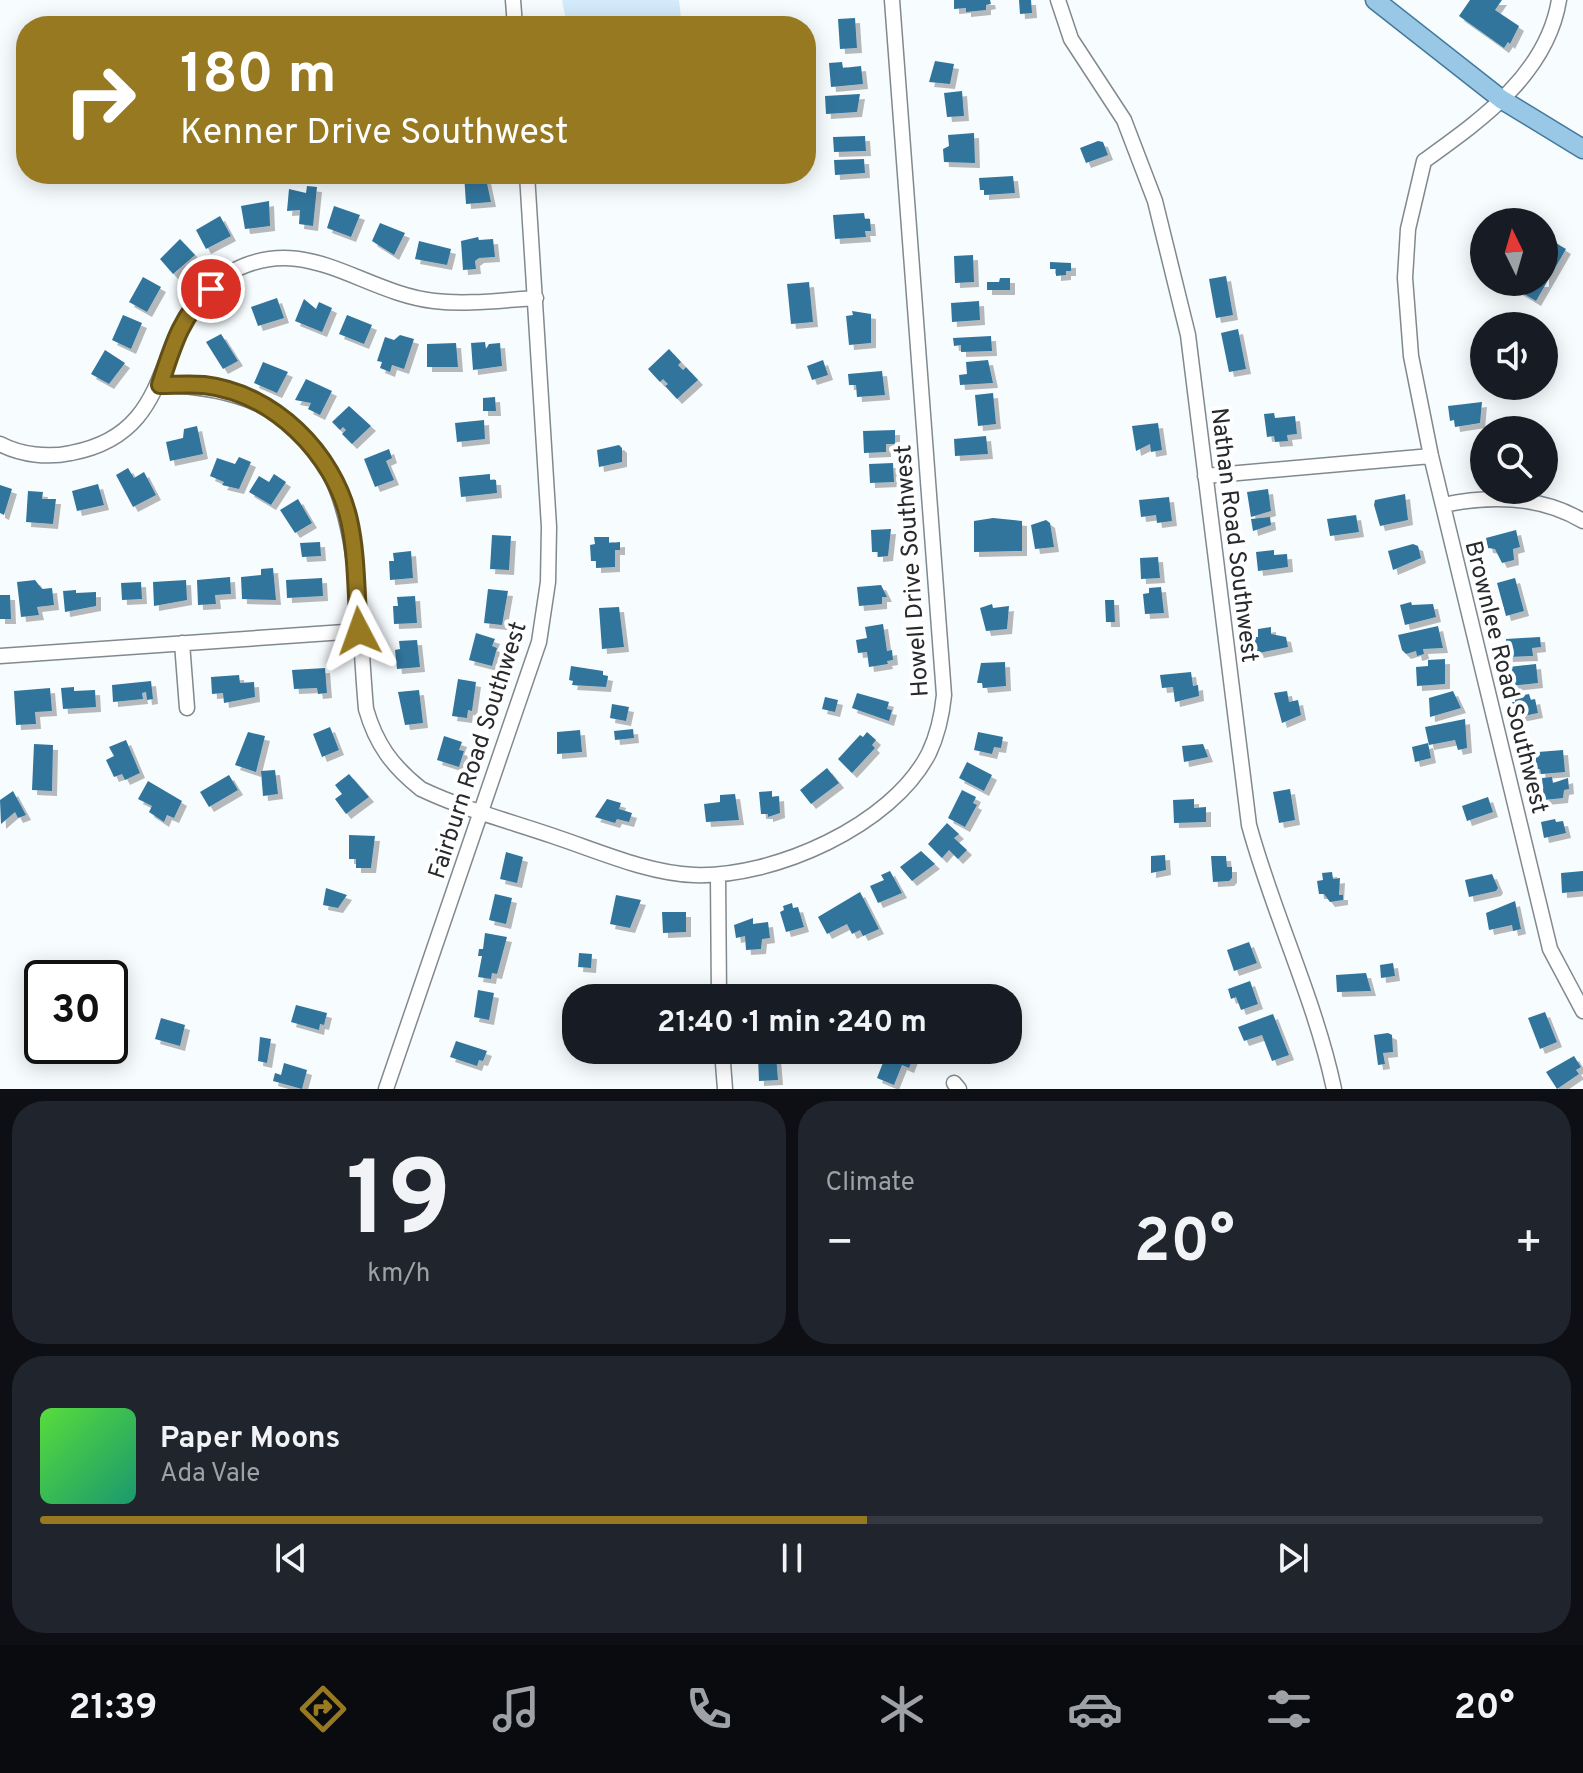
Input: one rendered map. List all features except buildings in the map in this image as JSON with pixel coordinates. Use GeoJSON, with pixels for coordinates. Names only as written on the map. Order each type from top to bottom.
{"type":"FeatureCollection","features":[{"type":"Feature","properties":{"kind":"main road"},"geometry":{"type":"LineString","coordinates":[[1375,0],[1501,99],[1583,149]]}},
{"type":"Feature","properties":{"kind":"street","name":"Howell Drive Southwest"},"geometry":{"type":"LineString","coordinates":[[160,385],[205,385],[246,397],[285,420],[315,449],[336,482],[348,516],[366,709],[384,753],[421,789],[481,812],[661,870],[718,875],[793,857],[843,835],[869,817],[915,774],[928,755],[940,725],[944,695],[892,0]]}},
{"type":"Feature","properties":{"kind":"street","name":"Nathan Road Southwest"},"geometry":{"type":"LineString","coordinates":[[1058,0],[1071,39],[1124,120],[1155,201],[1188,335],[1249,825],[1265,885],[1326,1053],[1334,1089]]}},
{"type":"Feature","properties":{"kind":"street","name":"Brownlee Road Southwest"},"geometry":{"type":"LineString","coordinates":[[1559,0],[1555,20],[1540,56],[1471,128],[1424,161],[1421,185],[1408,229],[1405,278],[1411,356],[1431,456],[1550,949],[1583,1011]]}},
{"type":"Feature","properties":{"kind":"street","name":"Fairburn Road Southwest"},"geometry":{"type":"LineString","coordinates":[[386,1089],[539,642],[548,582],[549,527],[528,184]]}},
{"type":"Feature","properties":{"kind":"street"},"geometry":{"type":"LineString","coordinates":[[0,444],[34,455],[84,451],[130,426],[160,385],[176,333],[195,302],[226,275],[262,261],[292,257],[320,261],[383,289],[432,301],[469,303],[536,298]]}},
{"type":"Feature","properties":{"kind":"street"},"geometry":{"type":"LineString","coordinates":[[1205,476],[1431,456]]}},
{"type":"Feature","properties":{"kind":"street"},"geometry":{"type":"LineString","coordinates":[[1443,505],[1522,500],[1553,507],[1583,521]]}},
{"type":"Feature","properties":{"kind":"street"},"geometry":{"type":"LineString","coordinates":[[0,656],[359,631]]}},
{"type":"Feature","properties":{"kind":"street"},"geometry":{"type":"LineString","coordinates":[[182,643],[187,708]]}},
{"type":"Feature","properties":{"kind":"street"},"geometry":{"type":"LineString","coordinates":[[718,875],[719,984]]}},
{"type":"Feature","properties":{"kind":"street"},"geometry":{"type":"LineString","coordinates":[[723,1064],[725,1089]]}},
{"type":"Feature","properties":{"kind":"shaded area"},"geometry":{"type":"Polygon","coordinates":[[[562,0],[679,0],[681,16],[565,16],[562,0]]]}},
{"type":"Feature","properties":{"kind":"route"},"geometry":{"type":"LineString","coordinates":[[211,289],[195,302],[176,333],[160,385],[205,385],[246,397],[285,420],[315,449],[336,482],[348,516],[359,631]]}}]}
